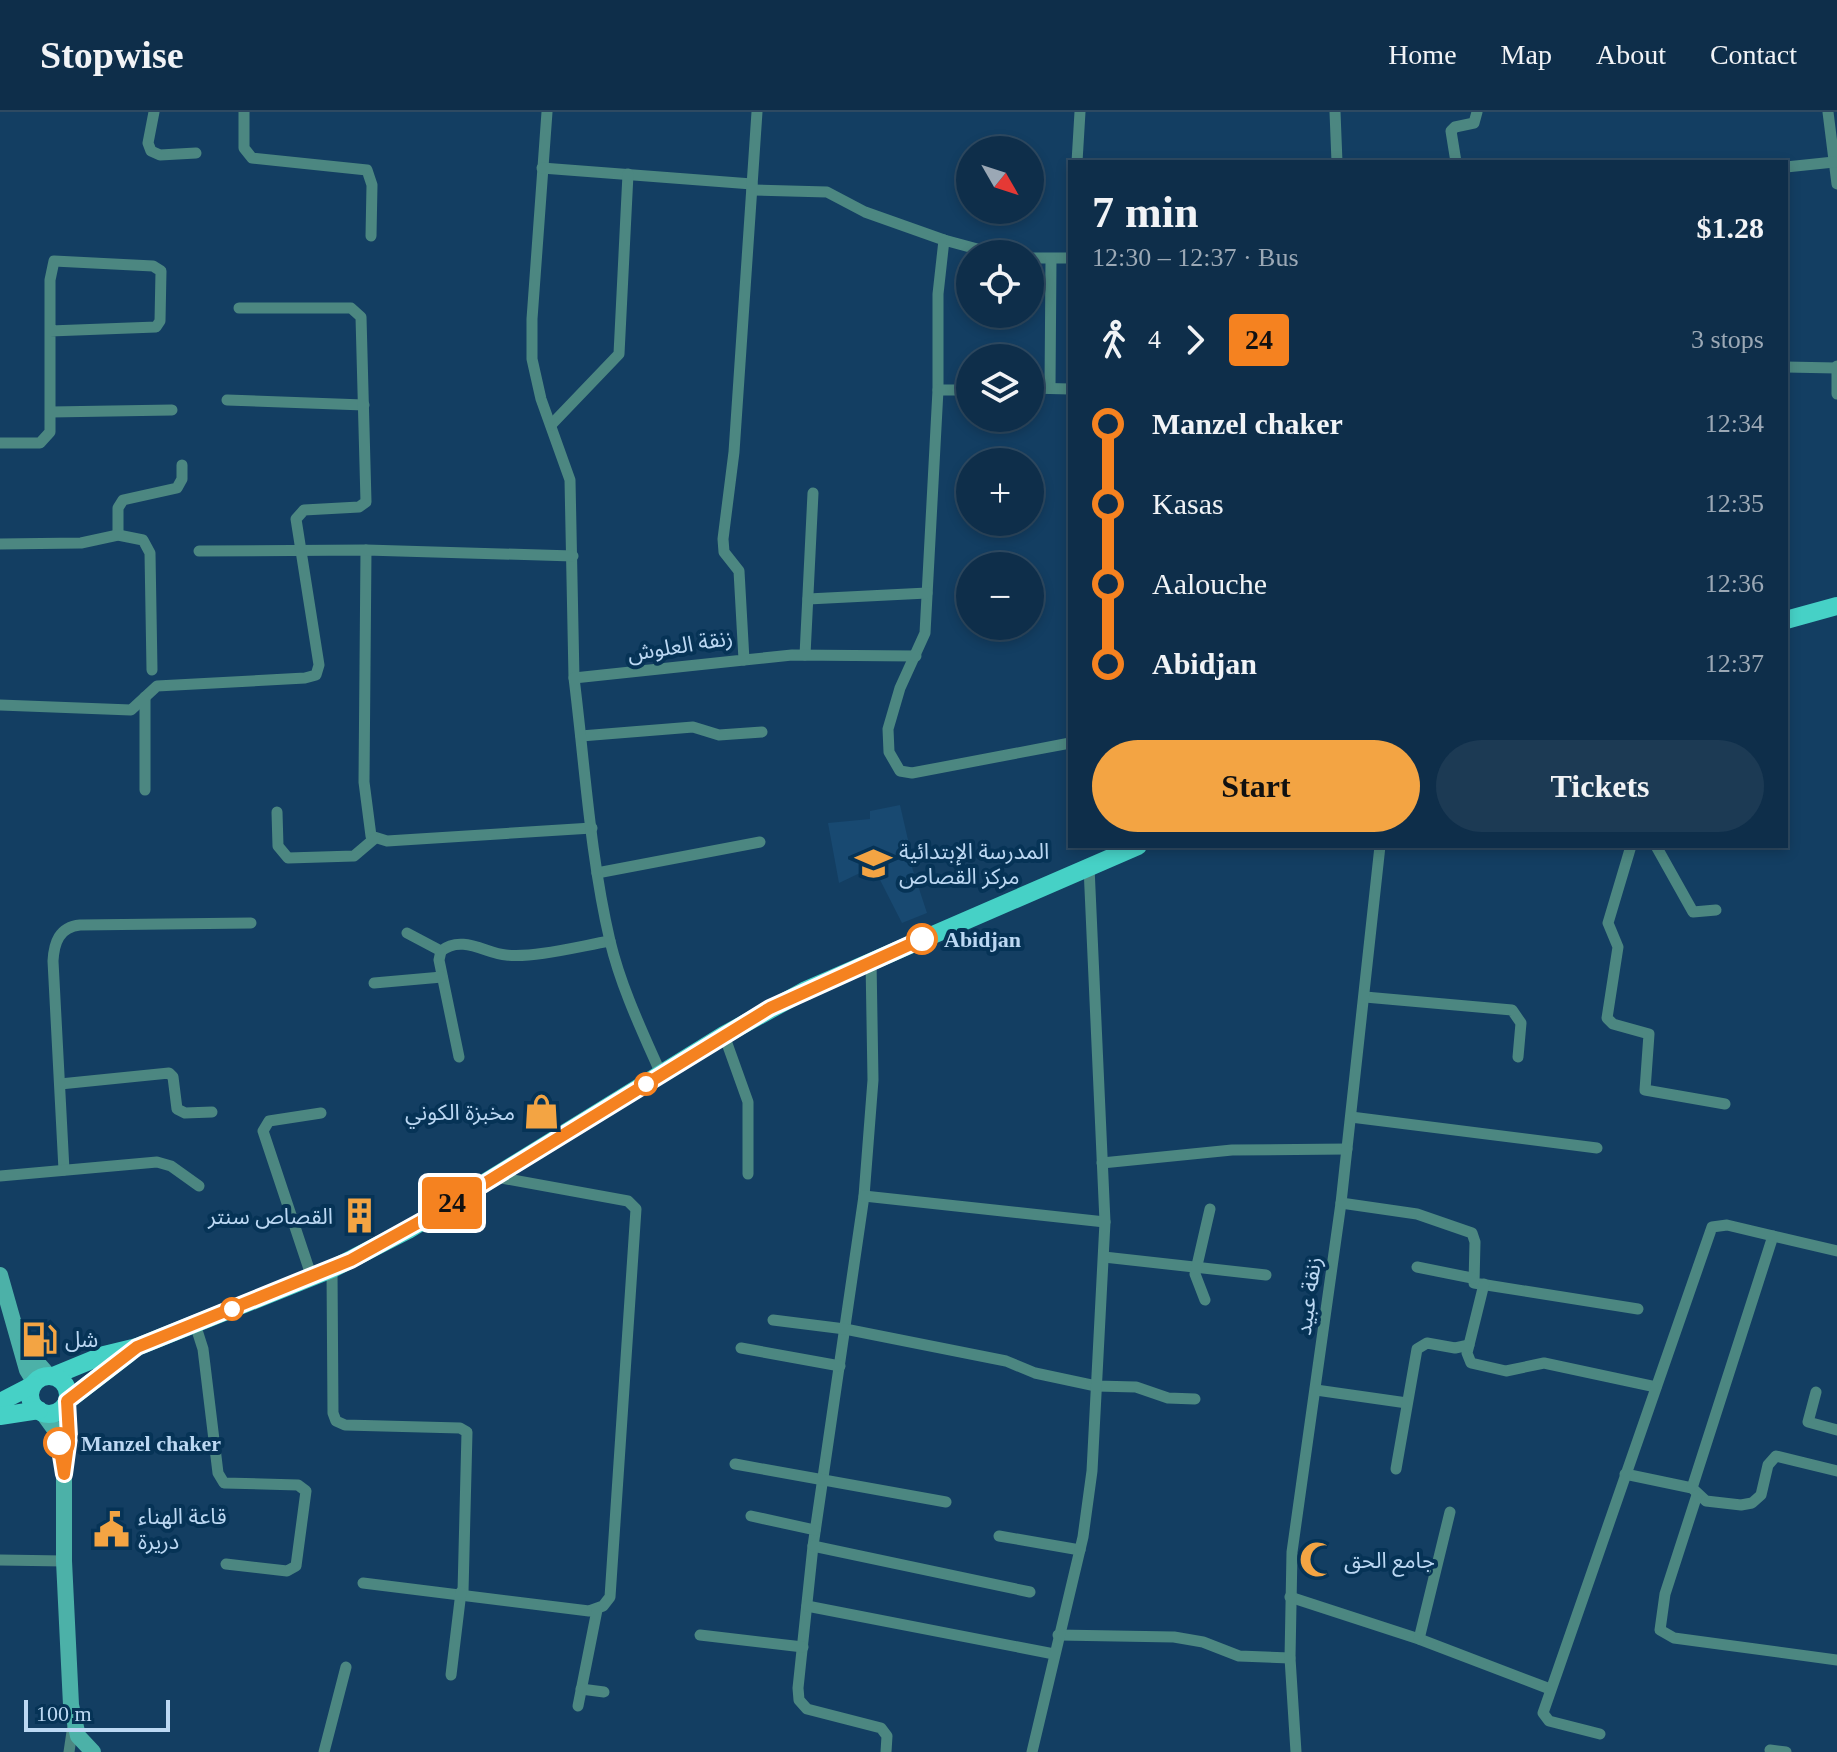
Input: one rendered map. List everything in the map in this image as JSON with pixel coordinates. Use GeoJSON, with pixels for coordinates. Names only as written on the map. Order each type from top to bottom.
{"type":"FeatureCollection","features":[{"type":"Feature","properties":{"kind":"main road"},"geometry":{"type":"LineString","coordinates":[[1788,619],[1837,606]]}},
{"type":"Feature","properties":{"kind":"main road"},"geometry":{"type":"LineString","coordinates":[[0,1402],[42,1380],[104,1355],[137,1347],[332,1269],[408,1230],[724,1035],[806,990],[1133,848]]}},
{"type":"Feature","properties":{"kind":"main road"},"geometry":{"type":"LineString","coordinates":[[0,1416],[40,1411],[52,1413],[137,1347]]}},
{"type":"Feature","properties":{"kind":"main road"},"geometry":{"type":"LineString","coordinates":[[42,1380],[65,1384],[66,1402]]}},
{"type":"Feature","properties":{"kind":"main road"},"geometry":{"type":"LineString","coordinates":[[40,1411],[31,1396],[42,1380]]}},
{"type":"Feature","properties":{"kind":"street"},"geometry":{"type":"LineString","coordinates":[[154,112],[148,143],[151,151],[160,155],[196,153]]}},
{"type":"Feature","properties":{"kind":"street"},"geometry":{"type":"LineString","coordinates":[[244,112],[244,148],[252,158],[367,170],[372,185],[371,236]]}},
{"type":"Feature","properties":{"kind":"street"},"geometry":{"type":"LineString","coordinates":[[547,112],[532,359],[551,425],[569,472],[574,678],[597,873],[610,941],[626,992],[661,1074]]}},
{"type":"Feature","properties":{"kind":"street","name":"زنقة العلوش"},"geometry":{"type":"LineString","coordinates":[[574,678],[744,660],[739,571],[724,552],[723,539],[734,452],[757,112]]}},
{"type":"Feature","properties":{"kind":"street"},"geometry":{"type":"LineString","coordinates":[[1077,160],[1080,112]]}},
{"type":"Feature","properties":{"kind":"street"},"geometry":{"type":"LineString","coordinates":[[1335,112],[1337,160]]}},
{"type":"Feature","properties":{"kind":"street"},"geometry":{"type":"LineString","coordinates":[[1456,160],[1451,131],[1455,127],[1474,123],[1477,112]]}},
{"type":"Feature","properties":{"kind":"street"},"geometry":{"type":"LineString","coordinates":[[1828,112],[1837,184]]}},
{"type":"Feature","properties":{"kind":"street"},"geometry":{"type":"LineString","coordinates":[[1788,167],[1834,162]]}},
{"type":"Feature","properties":{"kind":"street"},"geometry":{"type":"LineString","coordinates":[[542,168],[827,192],[865,212],[956,243]]}},
{"type":"Feature","properties":{"kind":"street"},"geometry":{"type":"LineString","coordinates":[[551,425],[619,354],[628,174]]}},
{"type":"Feature","properties":{"kind":"street"},"geometry":{"type":"LineString","coordinates":[[944,240],[937,306],[938,390],[925,633],[900,688],[888,729],[889,752],[900,771],[912,773],[1068,743]]}},
{"type":"Feature","properties":{"kind":"street"},"geometry":{"type":"LineString","coordinates":[[1044,259],[1068,258]]}},
{"type":"Feature","properties":{"kind":"street"},"geometry":{"type":"LineString","coordinates":[[1050,387],[1051,259]]}},
{"type":"Feature","properties":{"kind":"street"},"geometry":{"type":"LineString","coordinates":[[0,443],[43,443],[50,432],[51,412],[50,331],[50,267],[56,260],[153,266],[161,271],[160,321],[156,327],[50,331]]}},
{"type":"Feature","properties":{"kind":"street"},"geometry":{"type":"LineString","coordinates":[[0,705],[131,710],[163,685],[316,675],[319,665],[296,519],[300,512],[359,507],[366,502],[361,317],[357,310],[239,308]]}},
{"type":"Feature","properties":{"kind":"street"},"geometry":{"type":"LineString","coordinates":[[1788,367],[1837,367],[1837,394]]}},
{"type":"Feature","properties":{"kind":"street"},"geometry":{"type":"LineString","coordinates":[[1044,387],[1068,389]]}},
{"type":"Feature","properties":{"kind":"street"},"geometry":{"type":"LineString","coordinates":[[938,390],[956,390]]}},
{"type":"Feature","properties":{"kind":"street"},"geometry":{"type":"LineString","coordinates":[[227,400],[364,405]]}},
{"type":"Feature","properties":{"kind":"street"},"geometry":{"type":"LineString","coordinates":[[51,412],[172,410]]}},
{"type":"Feature","properties":{"kind":"street"},"geometry":{"type":"LineString","coordinates":[[118,535],[118,508],[123,500],[177,488],[182,479],[182,465]]}},
{"type":"Feature","properties":{"kind":"street"},"geometry":{"type":"LineString","coordinates":[[805,655],[813,493]]}},
{"type":"Feature","properties":{"kind":"street"},"geometry":{"type":"LineString","coordinates":[[0,544],[81,543],[118,535],[138,537],[148,545],[152,670]]}},
{"type":"Feature","properties":{"kind":"street"},"geometry":{"type":"LineString","coordinates":[[199,551],[300,549],[573,556]]}},
{"type":"Feature","properties":{"kind":"street"},"geometry":{"type":"LineString","coordinates":[[366,550],[364,795],[368,832],[374,839]]}},
{"type":"Feature","properties":{"kind":"street"},"geometry":{"type":"LineString","coordinates":[[808,599],[927,593]]}},
{"type":"Feature","properties":{"kind":"street"},"geometry":{"type":"LineString","coordinates":[[744,660],[805,655],[916,656]]}},
{"type":"Feature","properties":{"kind":"street"},"geometry":{"type":"LineString","coordinates":[[145,697],[145,790]]}},
{"type":"Feature","properties":{"kind":"street"},"geometry":{"type":"LineString","coordinates":[[581,736],[693,727],[719,735],[762,732]]}},
{"type":"Feature","properties":{"kind":"street"},"geometry":{"type":"LineString","coordinates":[[277,812],[278,846],[288,858],[354,856],[374,839],[592,828]]}},
{"type":"Feature","properties":{"kind":"street"},"geometry":{"type":"LineString","coordinates":[[597,873],[760,842]]}},
{"type":"Feature","properties":{"kind":"street","name":"زنقة عبيد"},"geometry":{"type":"LineString","coordinates":[[1296,1752],[1290,1658],[1292,1552],[1341,1203],[1380,848]]}},
{"type":"Feature","properties":{"kind":"street"},"geometry":{"type":"LineString","coordinates":[[1630,848],[1608,923],[1618,947],[1607,1018],[1613,1024],[1649,1034],[1645,1090],[1725,1104]]}},
{"type":"Feature","properties":{"kind":"street"},"geometry":{"type":"LineString","coordinates":[[1657,848],[1693,912],[1716,910]]}},
{"type":"Feature","properties":{"kind":"street"},"geometry":{"type":"LineString","coordinates":[[1032,1752],[1080,1550],[1090,1488],[1105,1222],[1089,867]]}},
{"type":"Feature","properties":{"kind":"street"},"geometry":{"type":"LineString","coordinates":[[64,1170],[53,961],[54,947],[63,931],[80,925],[251,923]]}},
{"type":"Feature","properties":{"kind":"street"},"geometry":{"type":"LineString","coordinates":[[407,933],[441,951]]}},
{"type":"Feature","properties":{"kind":"street"},"geometry":{"type":"LineString","coordinates":[[459,1057],[442,977],[441,951],[445,947],[479,945],[507,956],[610,941]]}},
{"type":"Feature","properties":{"kind":"street"},"geometry":{"type":"LineString","coordinates":[[871,960],[873,1080],[864,1196],[815,1530],[798,1688],[801,1705],[881,1728],[887,1736],[886,1752]]}},
{"type":"Feature","properties":{"kind":"street"},"geometry":{"type":"LineString","coordinates":[[374,983],[442,977]]}},
{"type":"Feature","properties":{"kind":"street"},"geometry":{"type":"LineString","coordinates":[[1365,997],[1512,1010],[1521,1023],[1518,1057]]}},
{"type":"Feature","properties":{"kind":"street"},"geometry":{"type":"LineString","coordinates":[[724,1035],[748,1102],[748,1174]]}},
{"type":"Feature","properties":{"kind":"street"},"geometry":{"type":"LineString","coordinates":[[60,1084],[169,1073],[173,1077],[177,1109],[185,1113],[212,1112]]}},
{"type":"Feature","properties":{"kind":"street"},"geometry":{"type":"LineString","coordinates":[[312,1278],[263,1131],[269,1121],[321,1113]]}},
{"type":"Feature","properties":{"kind":"street"},"geometry":{"type":"LineString","coordinates":[[1351,1117],[1597,1148]]}},
{"type":"Feature","properties":{"kind":"street"},"geometry":{"type":"LineString","coordinates":[[1102,1163],[1232,1150],[1347,1149]]}},
{"type":"Feature","properties":{"kind":"street"},"geometry":{"type":"LineString","coordinates":[[0,1176],[157,1162],[171,1166],[199,1186]]}},
{"type":"Feature","properties":{"kind":"street"},"geometry":{"type":"LineString","coordinates":[[363,1583],[462,1592],[581,1610],[597,1610],[606,1603],[610,1592],[636,1209],[628,1201],[495,1177]]}},
{"type":"Feature","properties":{"kind":"street"},"geometry":{"type":"LineString","coordinates":[[864,1196],[1105,1222]]}},
{"type":"Feature","properties":{"kind":"street"},"geometry":{"type":"LineString","coordinates":[[1341,1203],[1417,1214],[1468,1230],[1475,1237],[1474,1283],[1638,1309]]}},
{"type":"Feature","properties":{"kind":"street"},"geometry":{"type":"LineString","coordinates":[[1205,1300],[1195,1276],[1195,1266],[1210,1209]]}},
{"type":"Feature","properties":{"kind":"street"},"geometry":{"type":"LineString","coordinates":[[1600,1734],[1545,1720],[1543,1713],[1712,1227],[1719,1223],[1837,1251]]}},
{"type":"Feature","properties":{"kind":"street"},"geometry":{"type":"LineString","coordinates":[[1773,1236],[1659,1622],[1664,1635],[1837,1660]]}},
{"type":"Feature","properties":{"kind":"street"},"geometry":{"type":"LineString","coordinates":[[1104,1257],[1266,1275]]}},
{"type":"Feature","properties":{"kind":"street"},"geometry":{"type":"LineString","coordinates":[[1417,1267],[1472,1278]]}},
{"type":"Feature","properties":{"kind":"street"},"geometry":{"type":"LineString","coordinates":[[332,1269],[333,1413],[336,1421],[345,1425],[460,1428],[467,1432],[462,1592],[451,1675]]}},
{"type":"Feature","properties":{"kind":"street"},"geometry":{"type":"LineString","coordinates":[[0,1275],[18,1338],[42,1380]]}},
{"type":"Feature","properties":{"kind":"street"},"geometry":{"type":"LineString","coordinates":[[1484,1284],[1467,1360],[1494,1370],[1544,1363],[1656,1387]]}},
{"type":"Feature","properties":{"kind":"street"},"geometry":{"type":"LineString","coordinates":[[773,1320],[845,1329],[1006,1361],[1035,1373],[1096,1386],[1136,1387],[1168,1398],[1195,1399]]}},
{"type":"Feature","properties":{"kind":"street"},"geometry":{"type":"LineString","coordinates":[[195,1324],[203,1349],[218,1473],[224,1483],[298,1485],[306,1491],[296,1566],[287,1571],[226,1564]]}},
{"type":"Feature","properties":{"kind":"street"},"geometry":{"type":"LineString","coordinates":[[1396,1469],[1417,1349],[1427,1343],[1455,1348],[1469,1345]]}},
{"type":"Feature","properties":{"kind":"street"},"geometry":{"type":"LineString","coordinates":[[741,1348],[840,1366]]}},
{"type":"Feature","properties":{"kind":"street"},"geometry":{"type":"LineString","coordinates":[[1316,1390],[1407,1403]]}},
{"type":"Feature","properties":{"kind":"street"},"geometry":{"type":"LineString","coordinates":[[1816,1392],[1808,1422],[1837,1430]]}},
{"type":"Feature","properties":{"kind":"street"},"geometry":{"type":"LineString","coordinates":[[66,1402],[69,1437],[64,1474],[64,1561],[73,1720],[69,1752]]}},
{"type":"Feature","properties":{"kind":"street"},"geometry":{"type":"LineString","coordinates":[[40,1411],[55,1430],[64,1474]]}},
{"type":"Feature","properties":{"kind":"street"},"geometry":{"type":"LineString","coordinates":[[1625,1474],[1695,1492],[1706,1501],[1722,1504],[1752,1503],[1761,1495],[1768,1465],[1776,1456],[1837,1471]]}},
{"type":"Feature","properties":{"kind":"street"},"geometry":{"type":"LineString","coordinates":[[735,1464],[946,1502]]}},
{"type":"Feature","properties":{"kind":"street"},"geometry":{"type":"LineString","coordinates":[[1419,1639],[1450,1512]]}},
{"type":"Feature","properties":{"kind":"street"},"geometry":{"type":"LineString","coordinates":[[751,1516],[815,1530]]}},
{"type":"Feature","properties":{"kind":"street"},"geometry":{"type":"LineString","coordinates":[[999,1536],[1080,1550]]}},
{"type":"Feature","properties":{"kind":"street"},"geometry":{"type":"LineString","coordinates":[[813,1546],[1030,1592]]}},
{"type":"Feature","properties":{"kind":"street"},"geometry":{"type":"LineString","coordinates":[[0,1560],[64,1561]]}},
{"type":"Feature","properties":{"kind":"street"},"geometry":{"type":"LineString","coordinates":[[1290,1597],[1419,1639],[1550,1689]]}},
{"type":"Feature","properties":{"kind":"street"},"geometry":{"type":"LineString","coordinates":[[807,1606],[1054,1654]]}},
{"type":"Feature","properties":{"kind":"street"},"geometry":{"type":"LineString","coordinates":[[578,1706],[597,1610]]}},
{"type":"Feature","properties":{"kind":"street"},"geometry":{"type":"LineString","coordinates":[[700,1635],[803,1647]]}},
{"type":"Feature","properties":{"kind":"street"},"geometry":{"type":"LineString","coordinates":[[1058,1635],[1189,1639],[1239,1656],[1290,1658]]}},
{"type":"Feature","properties":{"kind":"street"},"geometry":{"type":"LineString","coordinates":[[324,1752],[346,1667]]}},
{"type":"Feature","properties":{"kind":"street"},"geometry":{"type":"LineString","coordinates":[[581,1689],[604,1692]]}},
{"type":"Feature","properties":{"kind":"street"},"geometry":{"type":"LineString","coordinates":[[73,1720],[81,1742],[93,1752]]}},
{"type":"Feature","properties":{"kind":"street"},"geometry":{"type":"LineString","coordinates":[[1770,1750],[1786,1752]]}},
{"type":"Feature","properties":{"kind":"shaded area","name":"المدرسة الإبتدائية مركز القصاص"},"geometry":{"type":"Polygon","coordinates":[[[900,805],[911,853],[908,855],[927,913],[902,923],[878,876],[860,873],[839,883],[828,823],[870,819],[870,811],[900,805]]]}},
{"type":"Feature","properties":{"kind":"bus line","name":"24"},"geometry":{"type":"LineString","coordinates":[[59,1443],[64,1474],[69,1437],[65,1404],[137,1347],[351,1260],[443,1209],[770,1008],[922,939]]}},
{"type":"Feature","properties":{"kind":"place","name":"المدرسة الإبتدائية مركز القصاص"},"geometry":{"type":"Point","coordinates":[873,864]}},
{"type":"Feature","properties":{"kind":"place","name":"Abidjan"},"geometry":{"type":"Point","coordinates":[922,939]}},
{"type":"Feature","properties":{"kind":"place","name":"مخبزة الكوني"},"geometry":{"type":"Point","coordinates":[541,1112]}},
{"type":"Feature","properties":{"kind":"place","name":"القصاص سنتر"},"geometry":{"type":"Point","coordinates":[359,1216]}},
{"type":"Feature","properties":{"kind":"place","name":"شل"},"geometry":{"type":"Point","coordinates":[39,1339]}},
{"type":"Feature","properties":{"kind":"place","name":"Manzel chaker"},"geometry":{"type":"Point","coordinates":[59,1443]}},
{"type":"Feature","properties":{"kind":"place","name":"قاعة الهناء دريرة"},"geometry":{"type":"Point","coordinates":[112,1529]}},
{"type":"Feature","properties":{"kind":"place","name":"جامع الحق"},"geometry":{"type":"Point","coordinates":[1318,1560]}}]}
